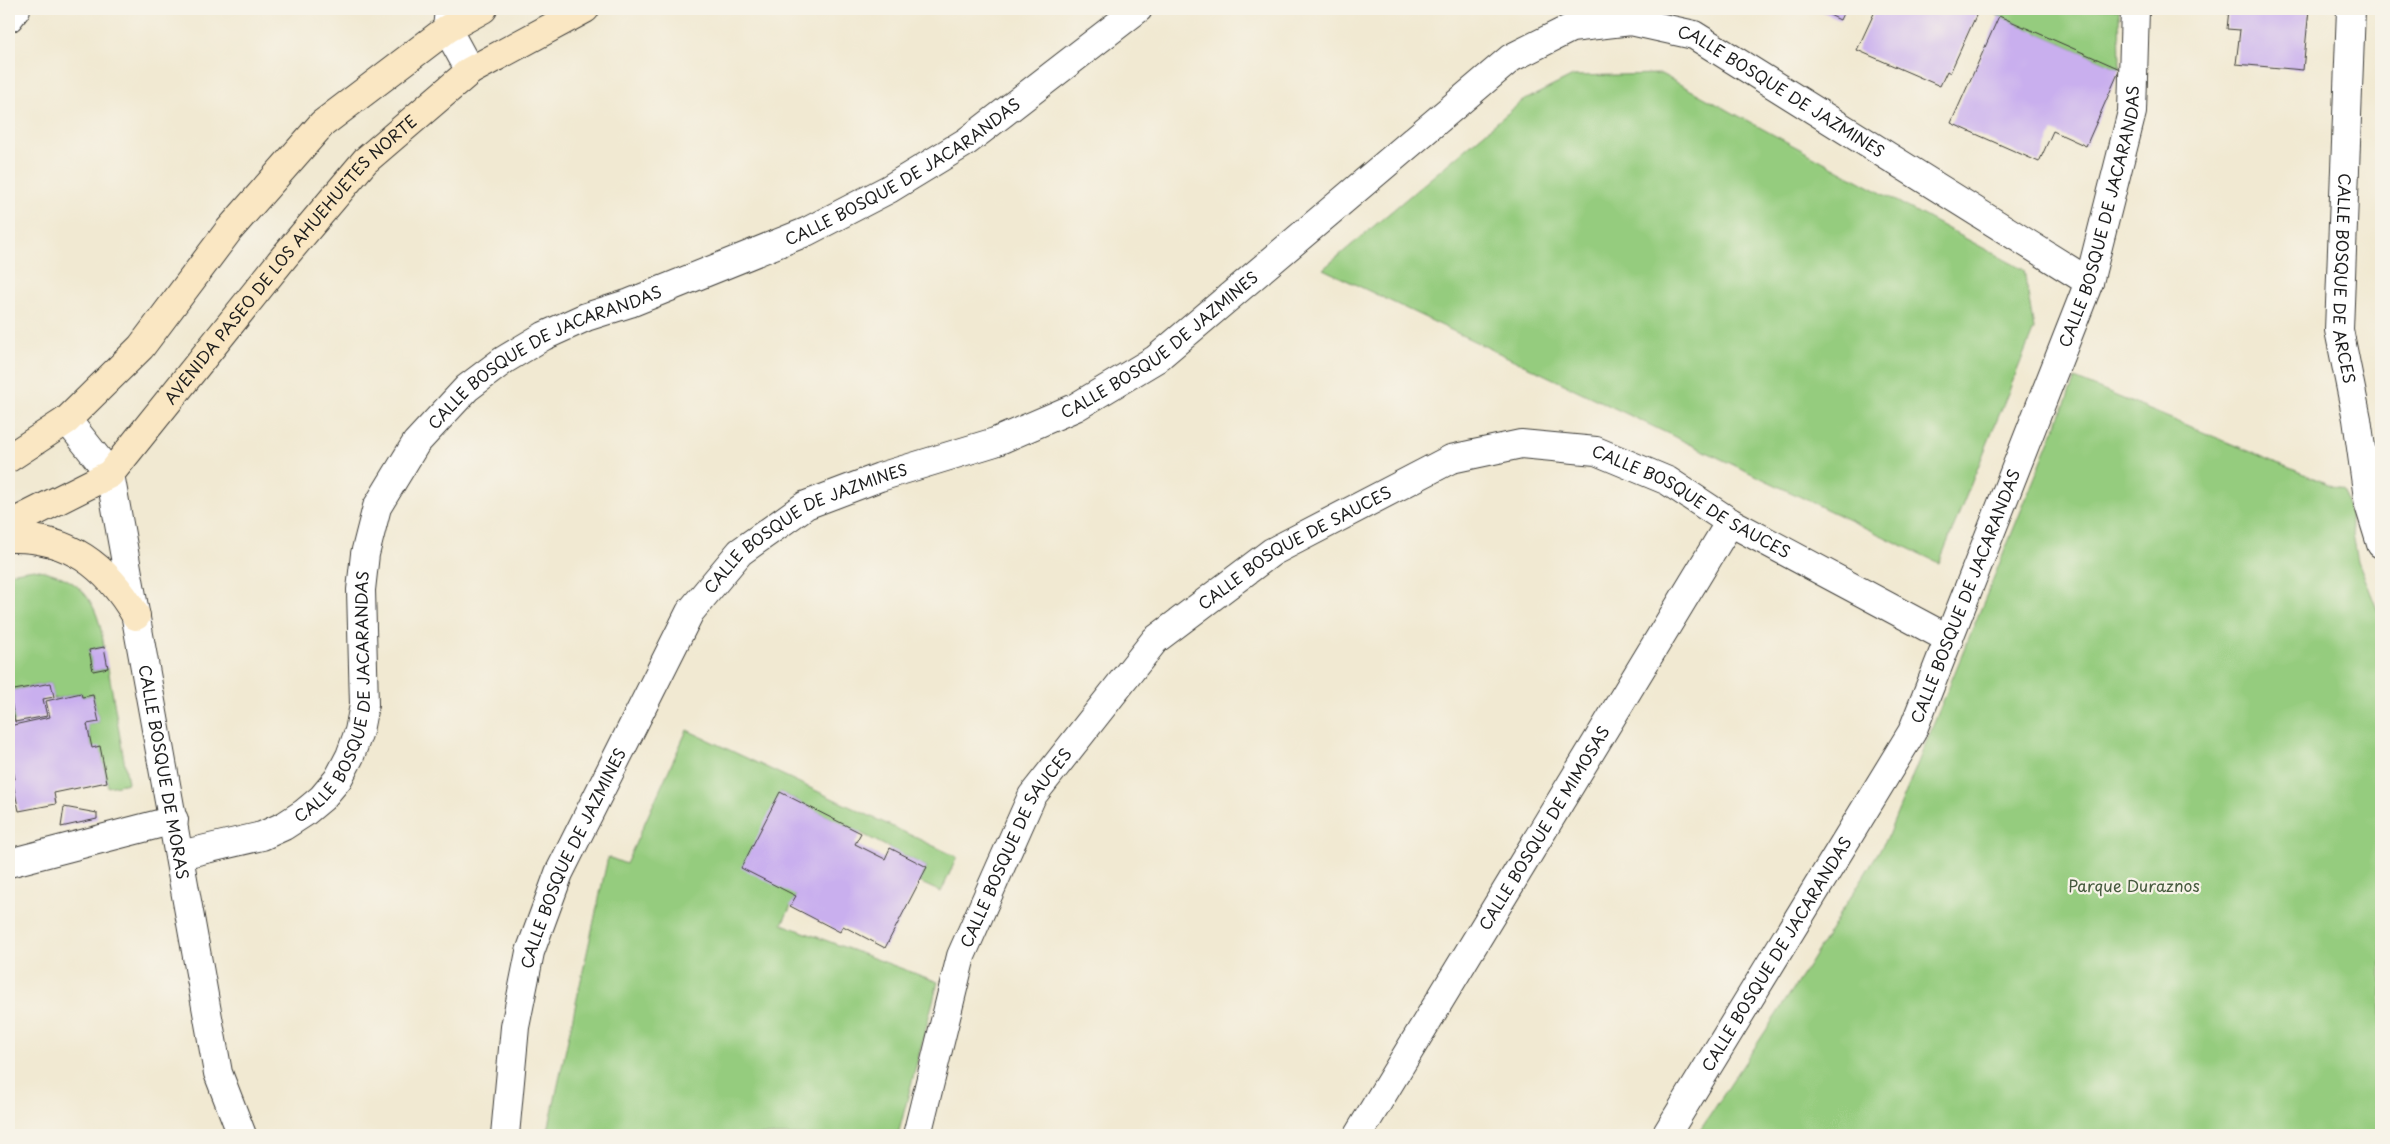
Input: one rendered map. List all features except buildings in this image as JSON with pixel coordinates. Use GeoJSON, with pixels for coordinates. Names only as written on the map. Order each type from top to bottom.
{"type":"FeatureCollection","features":[{"type":"Feature","properties":{"kind":"street"},"geometry":{"type":"LineString","coordinates":[[9,18],[16,9]]}},
{"type":"Feature","properties":{"kind":"street"},"geometry":{"type":"LineString","coordinates":[[9,458],[67,420],[141,348],[229,230],[322,124],[448,19],[484,9]]}},
{"type":"Feature","properties":{"kind":"street","name":"AVENIDA PASEO DE LOS AHUEHUETES NORTE"},"geometry":{"type":"LineString","coordinates":[[9,525],[110,474],[284,257],[366,161],[470,71],[585,9]]}},
{"type":"Feature","properties":{"kind":"street","name":"CALLE BOSQUE DE JACARANDAS"},"geometry":{"type":"LineString","coordinates":[[180,855],[262,836],[284,826],[322,798],[338,779],[350,756],[359,731],[364,705],[361,590],[370,530],[377,507],[416,443],[468,388],[504,360],[544,336],[806,232],[889,189],[966,142],[1138,9]]}},
{"type":"Feature","properties":{"kind":"street","name":"CALLE BOSQUE DE JACARANDAS"},"geometry":{"type":"LineString","coordinates":[[1666,1135],[1912,732],[2089,282],[2132,112],[2135,9]]}},
{"type":"Feature","properties":{"kind":"street","name":"CALLE BOSQUE DE ARCES"},"geometry":{"type":"LineString","coordinates":[[2352,9],[2339,330],[2357,419],[2370,505],[2381,544]]}},
{"type":"Feature","properties":{"kind":"street"},"geometry":{"type":"LineString","coordinates":[[448,19],[470,71]]}},
{"type":"Feature","properties":{"kind":"street","name":"CALLE BOSQUE DE JAZMINES"},"geometry":{"type":"LineString","coordinates":[[505,1135],[515,1027],[530,952],[559,873],[690,612],[740,552],[806,505],[880,477],[995,442],[1076,407],[1156,359],[1511,58],[1571,28],[1631,21],[1694,35],[2089,282]]}},
{"type":"Feature","properties":{"kind":"street","name":"CALLE BOSQUE DE MORAS"},"geometry":{"type":"LineString","coordinates":[[67,420],[110,474],[174,820],[218,1073],[242,1135]]}},
{"type":"Feature","properties":{"kind":"street","name":"CALLE BOSQUE DE SAUCES"},"geometry":{"type":"LineString","coordinates":[[916,1135],[962,956],[1032,796],[1155,640],[1272,552],[1451,459],[1521,444],[1596,451],[1668,481],[1730,522],[1949,639]]}},
{"type":"Feature","properties":{"kind":"street","name":"CALLE BOSQUE DE MIMOSAS"},"geometry":{"type":"LineString","coordinates":[[1358,1135],[1730,522]]}},
{"type":"Feature","properties":{"kind":"street"},"geometry":{"type":"LineString","coordinates":[[9,538],[43,540],[87,558],[123,594],[136,616]]}},
{"type":"Feature","properties":{"kind":"street"},"geometry":{"type":"LineString","coordinates":[[9,863],[174,820]]}},
{"type":"Feature","properties":{"kind":"green space"},"geometry":{"type":"Polygon","coordinates":[[[1987,9],[2119,9],[2120,69],[1999,16],[1987,9]]]}},
{"type":"Feature","properties":{"kind":"green space"},"geometry":{"type":"Polygon","coordinates":[[[1661,74],[2024,270],[2034,329],[1939,563],[1323,269],[1521,102],[1573,76],[1661,74]]]}},
{"type":"Feature","properties":{"kind":"green space","name":"Parque Duraznos"},"geometry":{"type":"Polygon","coordinates":[[[2075,379],[2345,491],[2358,561],[2381,619],[2381,1135],[1697,1135],[1809,965],[1887,838],[2075,379]]]}},
{"type":"Feature","properties":{"kind":"green space"},"geometry":{"type":"Polygon","coordinates":[[[34,569],[64,578],[76,585],[85,594],[92,604],[97,617],[104,647],[89,650],[93,671],[108,668],[128,783],[108,787],[100,747],[92,748],[87,724],[99,722],[93,695],[82,697],[81,693],[54,699],[51,683],[9,691],[9,573],[34,569]]]}},
{"type":"Feature","properties":{"kind":"green space"},"geometry":{"type":"Polygon","coordinates":[[[9,691],[15,722],[9,724],[9,691]]]}},
{"type":"Feature","properties":{"kind":"green space"},"geometry":{"type":"Polygon","coordinates":[[[687,730],[957,857],[941,892],[919,882],[927,867],[780,792],[796,896],[782,924],[938,982],[898,1135],[547,1135],[608,857],[626,864],[687,730]]]}}]}
